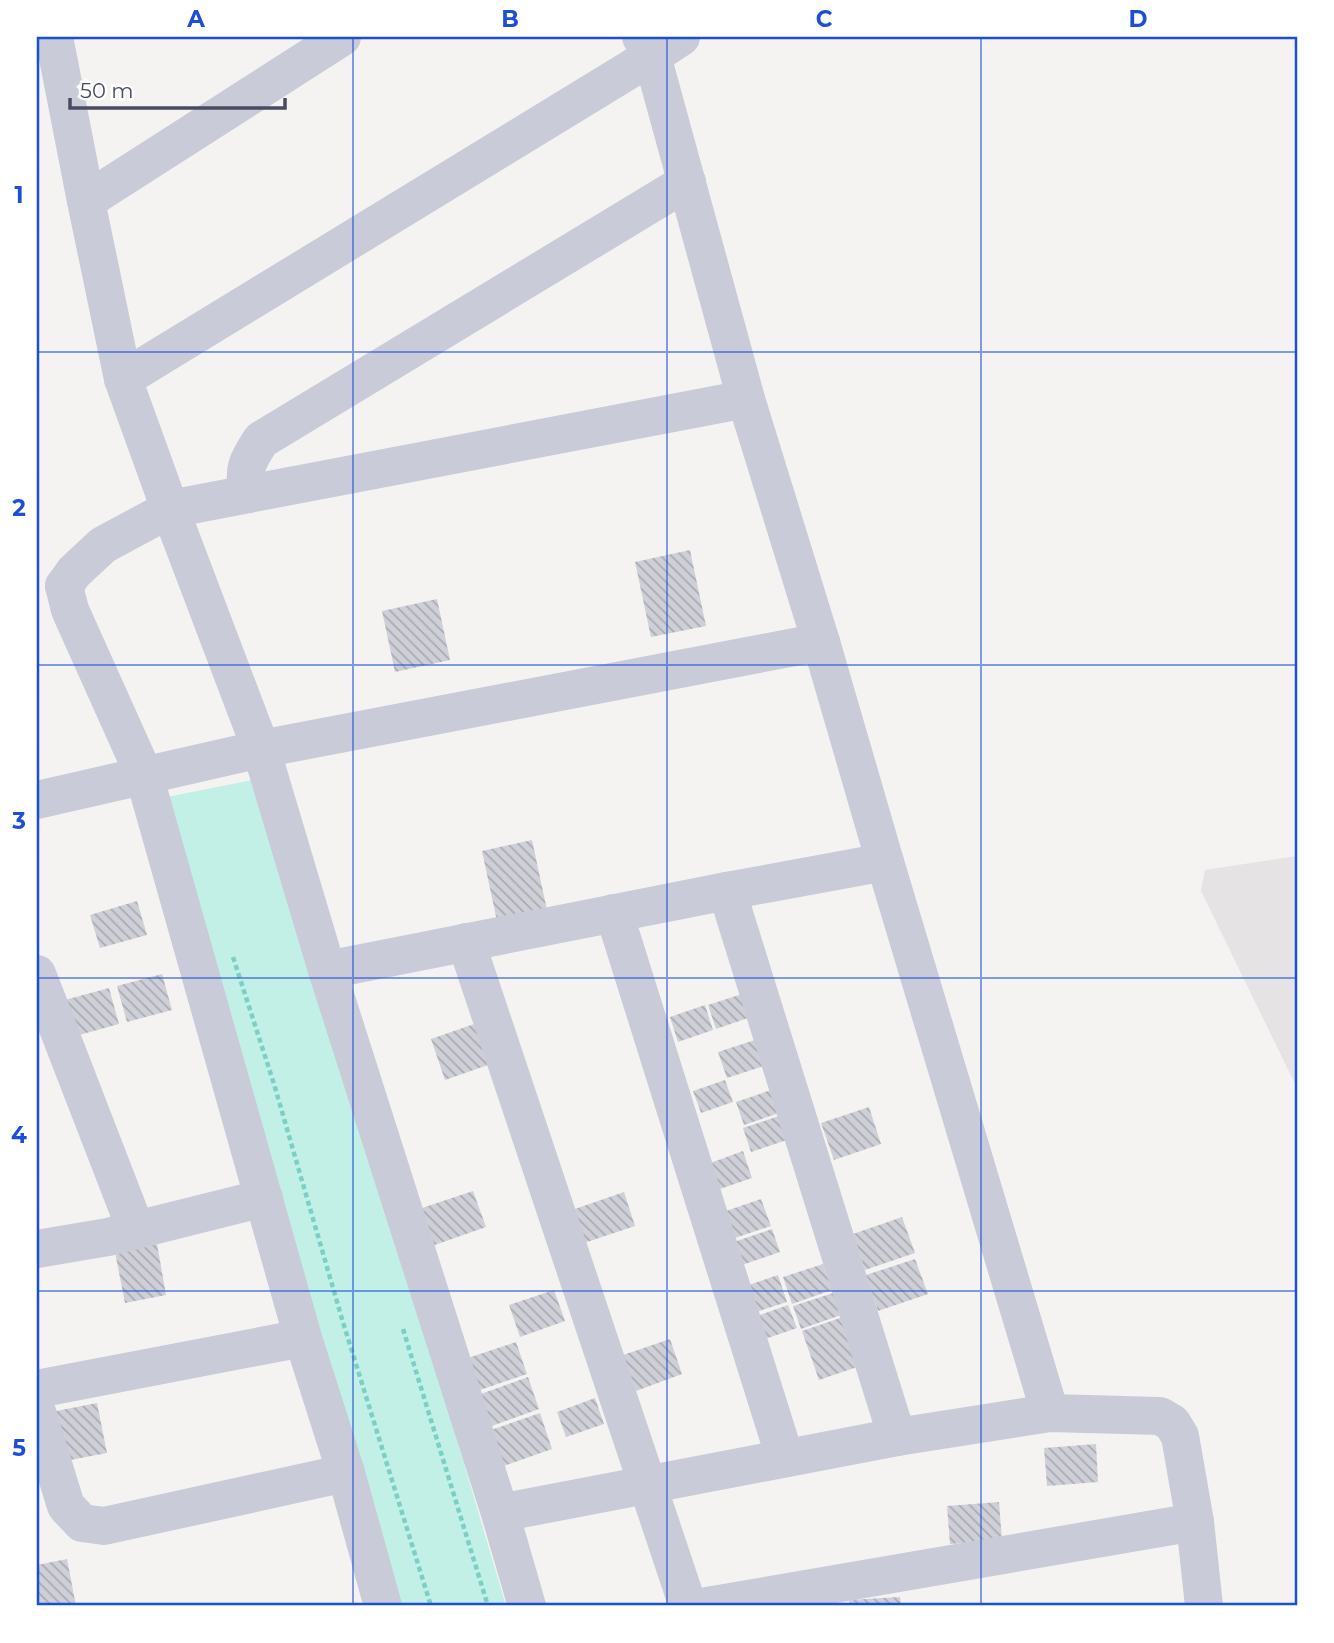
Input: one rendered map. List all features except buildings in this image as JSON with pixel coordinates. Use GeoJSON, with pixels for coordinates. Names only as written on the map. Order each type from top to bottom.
{"type":"FeatureCollection","features":[{"type":"Feature","properties":{"kind":"street"},"geometry":{"type":"LineString","coordinates":[[54,37],[123,379],[261,749],[327,970],[500,1513],[527,1606]]}},
{"type":"Feature","properties":{"kind":"street"},"geometry":{"type":"LineString","coordinates":[[86,201],[342,37]]}},
{"type":"Feature","properties":{"kind":"street"},"geometry":{"type":"LineString","coordinates":[[123,379],[658,43],[687,182],[746,399],[1050,1413]]}},
{"type":"Feature","properties":{"kind":"street"},"geometry":{"type":"LineString","coordinates":[[248,494],[245,482],[247,460],[261,440],[687,182]]}},
{"type":"Feature","properties":{"kind":"street"},"geometry":{"type":"LineString","coordinates":[[383,1606],[346,1473],[303,1338],[144,775],[70,610],[50,587],[74,572],[103,545],[170,509],[746,399]]}},
{"type":"Feature","properties":{"kind":"street"},"geometry":{"type":"LineString","coordinates":[[37,800],[261,749],[821,642]]}},
{"type":"Feature","properties":{"kind":"street"},"geometry":{"type":"LineString","coordinates":[[327,970],[885,862]]}},
{"type":"Feature","properties":{"kind":"street"},"geometry":{"type":"LineString","coordinates":[[727,891],[897,1437]]}},
{"type":"Feature","properties":{"kind":"street"},"geometry":{"type":"LineString","coordinates":[[614,913],[785,1458]]}},
{"type":"Feature","properties":{"kind":"street"},"geometry":{"type":"LineString","coordinates":[[466,942],[688,1606]]}},
{"type":"Feature","properties":{"kind":"street"},"geometry":{"type":"LineString","coordinates":[[37,974],[136,1230]]}},
{"type":"Feature","properties":{"kind":"street"},"geometry":{"type":"LineString","coordinates":[[37,1249],[136,1230],[264,1198]]}},
{"type":"Feature","properties":{"kind":"street"},"geometry":{"type":"LineString","coordinates":[[37,1389],[303,1338]]}},
{"type":"Feature","properties":{"kind":"street"},"geometry":{"type":"LineString","coordinates":[[37,1412],[66,1506],[82,1523],[104,1526],[346,1473]]}},
{"type":"Feature","properties":{"kind":"street"},"geometry":{"type":"LineString","coordinates":[[500,1513],[897,1437],[1050,1413],[1160,1416],[1172,1423],[1180,1436],[1195,1522],[1204,1606]]}},
{"type":"Feature","properties":{"kind":"street"},"geometry":{"type":"LineString","coordinates":[[706,1606],[1195,1522]]}},
{"type":"Feature","properties":{"kind":"path"},"geometry":{"type":"LineString","coordinates":[[232,954],[274,1084],[342,1319],[431,1606]]}},
{"type":"Feature","properties":{"kind":"path"},"geometry":{"type":"LineString","coordinates":[[403,1328],[488,1606]]}},
{"type":"Feature","properties":{"kind":"shaded area"},"geometry":{"type":"Polygon","coordinates":[[[1297,856],[1297,1088],[1201,891],[1205,870],[1297,856]]]}},
{"type":"Feature","properties":{"kind":"green space"},"geometry":{"type":"Polygon","coordinates":[[[262,778],[506,1606],[402,1606],[162,798],[262,778]]]}}]}
